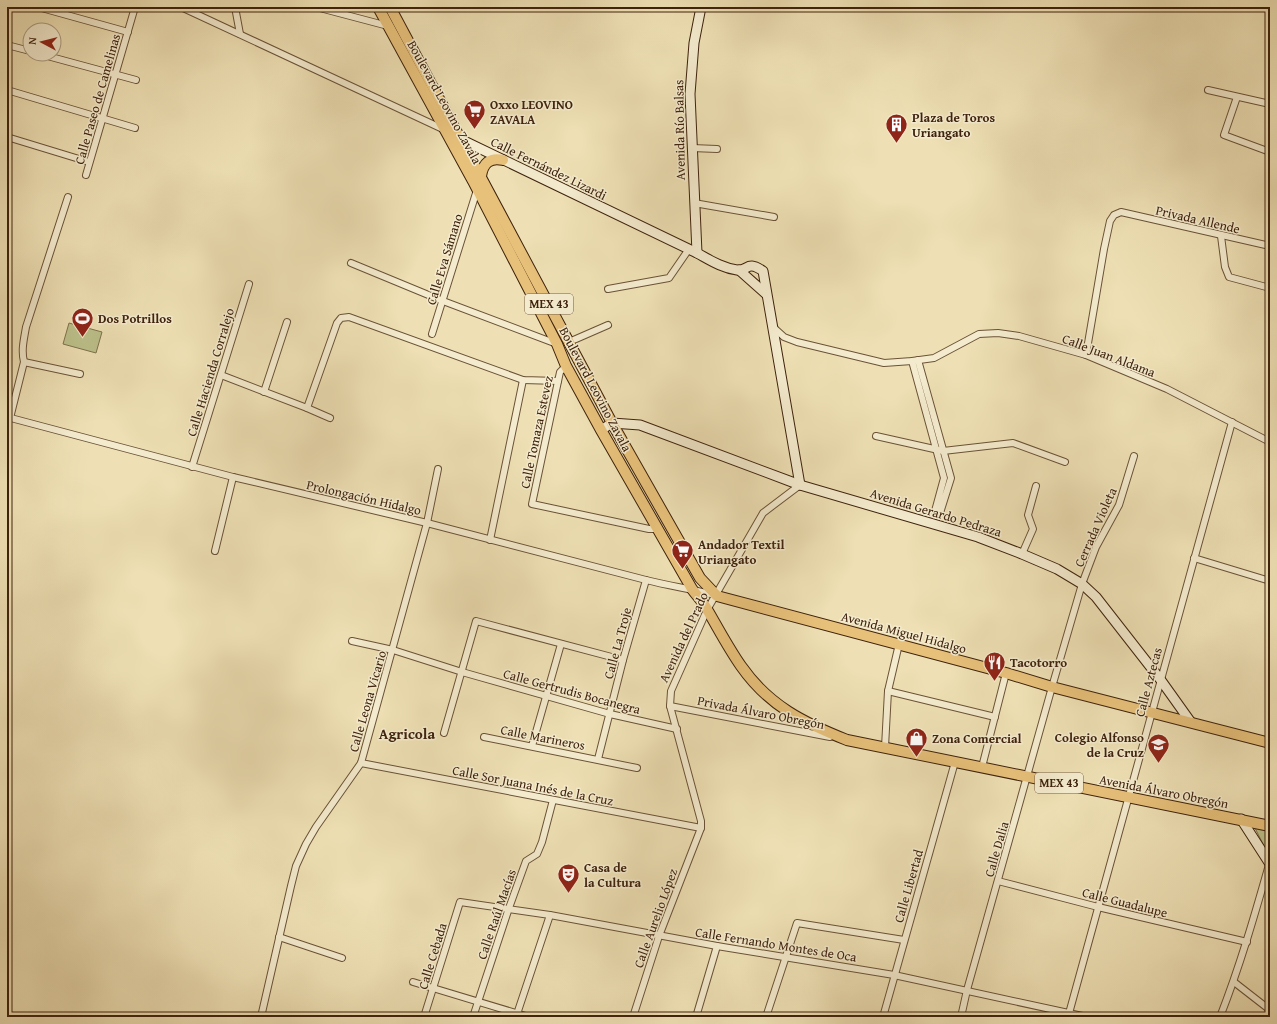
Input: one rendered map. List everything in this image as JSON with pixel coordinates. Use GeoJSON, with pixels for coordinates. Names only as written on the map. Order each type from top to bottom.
{"type":"FeatureCollection","features":[{"type":"Feature","properties":{"kind":"main road","name":"Boulevard Leovino Zavala"},"geometry":{"type":"LineString","coordinates":[[378,7],[445,130],[570,342],[612,423],[700,578],[716,596]]}},
{"type":"Feature","properties":{"kind":"main road","name":"Boulevard Leovino Zavala"},"geometry":{"type":"LineString","coordinates":[[390,7],[462,141],[477,182],[557,344],[566,366],[692,589],[707,610]]}},
{"type":"Feature","properties":{"kind":"main road"},"geometry":{"type":"LineString","coordinates":[[477,182],[482,169],[489,160],[495,158],[503,160]]}},
{"type":"Feature","properties":{"kind":"main road"},"geometry":{"type":"LineString","coordinates":[[651,517],[662,511]]}},
{"type":"Feature","properties":{"kind":"main road","name":"Avenida Miguel Hidalgo"},"geometry":{"type":"LineString","coordinates":[[716,596],[1270,743]]}},
{"type":"Feature","properties":{"kind":"main road","name":"Avenida Álvaro Obregón"},"geometry":{"type":"LineString","coordinates":[[707,610],[742,668],[772,700],[800,719],[847,740],[1270,826]]}},
{"type":"Feature","properties":{"kind":"street"},"geometry":{"type":"LineString","coordinates":[[38,7],[128,32]]}},
{"type":"Feature","properties":{"kind":"street","name":"Calle Paseo de Camelinas"},"geometry":{"type":"LineString","coordinates":[[86,175],[135,7]]}},
{"type":"Feature","properties":{"kind":"street","name":"Calle Fernández Lizardi"},"geometry":{"type":"LineString","coordinates":[[181,7],[445,130],[462,141],[693,251],[722,267],[739,270],[748,266],[755,266],[763,271],[766,294]]}},
{"type":"Feature","properties":{"kind":"street"},"geometry":{"type":"LineString","coordinates":[[235,7],[240,34]]}},
{"type":"Feature","properties":{"kind":"street"},"geometry":{"type":"LineString","coordinates":[[316,7],[388,26]]}},
{"type":"Feature","properties":{"kind":"street","name":"Avenida Río Balsas"},"geometry":{"type":"LineString","coordinates":[[693,251],[694,203],[690,94],[694,43],[701,7]]}},
{"type":"Feature","properties":{"kind":"street"},"geometry":{"type":"LineString","coordinates":[[7,45],[22,49]]}},
{"type":"Feature","properties":{"kind":"street"},"geometry":{"type":"LineString","coordinates":[[62,60],[136,80]]}},
{"type":"Feature","properties":{"kind":"street"},"geometry":{"type":"LineString","coordinates":[[7,90],[135,128]]}},
{"type":"Feature","properties":{"kind":"street"},"geometry":{"type":"LineString","coordinates":[[1208,90],[1270,104]]}},
{"type":"Feature","properties":{"kind":"street"},"geometry":{"type":"LineString","coordinates":[[1237,97],[1224,136],[1270,152]]}},
{"type":"Feature","properties":{"kind":"street"},"geometry":{"type":"LineString","coordinates":[[7,137],[89,162]]}},
{"type":"Feature","properties":{"kind":"street"},"geometry":{"type":"LineString","coordinates":[[692,148],[717,149]]}},
{"type":"Feature","properties":{"kind":"street","name":"Calle Eva Sámano"},"geometry":{"type":"LineString","coordinates":[[432,334],[477,182]]}},
{"type":"Feature","properties":{"kind":"street"},"geometry":{"type":"LineString","coordinates":[[8,418],[24,362],[22,354],[26,327],[68,197]]}},
{"type":"Feature","properties":{"kind":"street"},"geometry":{"type":"LineString","coordinates":[[694,203],[774,218]]}},
{"type":"Feature","properties":{"kind":"street","name":"Privada Allende"},"geometry":{"type":"LineString","coordinates":[[1086,355],[1110,221],[1114,215],[1121,212],[1270,246]]}},
{"type":"Feature","properties":{"kind":"street"},"geometry":{"type":"LineString","coordinates":[[1221,236],[1225,267],[1229,278],[1270,288]]}},
{"type":"Feature","properties":{"kind":"street"},"geometry":{"type":"LineString","coordinates":[[608,289],[669,278],[693,251]]}},
{"type":"Feature","properties":{"kind":"street"},"geometry":{"type":"LineString","coordinates":[[351,263],[443,301],[557,344]]}},
{"type":"Feature","properties":{"kind":"street"},"geometry":{"type":"LineString","coordinates":[[739,270],[766,294],[800,485]]}},
{"type":"Feature","properties":{"kind":"street","name":"Calle Hacienda Corralejo"},"geometry":{"type":"LineString","coordinates":[[192,467],[249,284]]}},
{"type":"Feature","properties":{"kind":"street"},"geometry":{"type":"LineString","coordinates":[[307,408],[337,323],[341,318],[349,317],[523,380],[558,381]]}},
{"type":"Feature","properties":{"kind":"street"},"geometry":{"type":"LineString","coordinates":[[264,392],[287,322]]}},
{"type":"Feature","properties":{"kind":"street"},"geometry":{"type":"LineString","coordinates":[[570,342],[608,326]]}},
{"type":"Feature","properties":{"kind":"street","name":"Calle Juan Aldama"},"geometry":{"type":"LineString","coordinates":[[773,327],[784,336],[797,342],[884,362],[915,361],[934,358],[979,334],[998,333],[1019,336],[1086,355],[1166,389],[1270,442]]}},
{"type":"Feature","properties":{"kind":"street"},"geometry":{"type":"LineString","coordinates":[[915,361],[951,478],[940,513],[935,511],[944,478],[915,361]]}},
{"type":"Feature","properties":{"kind":"street"},"geometry":{"type":"LineString","coordinates":[[24,362],[80,374]]}},
{"type":"Feature","properties":{"kind":"street","name":"Calle Tomaza Estevez"},"geometry":{"type":"LineString","coordinates":[[566,366],[560,372],[532,504],[649,529],[658,529]]}},
{"type":"Feature","properties":{"kind":"street"},"geometry":{"type":"LineString","coordinates":[[221,375],[330,418]]}},
{"type":"Feature","properties":{"kind":"street"},"geometry":{"type":"LineString","coordinates":[[490,540],[523,380]]}},
{"type":"Feature","properties":{"kind":"street","name":"Prolongación Hidalgo"},"geometry":{"type":"LineString","coordinates":[[8,418],[192,467],[427,523],[677,588],[692,589],[716,596]]}},
{"type":"Feature","properties":{"kind":"street","name":"Calle Aztecas"},"geometry":{"type":"LineString","coordinates":[[1068,1015],[1232,422]]}},
{"type":"Feature","properties":{"kind":"street"},"geometry":{"type":"LineString","coordinates":[[602,430],[612,423]]}},
{"type":"Feature","properties":{"kind":"street","name":"Avenida Gerardo Pedraza"},"geometry":{"type":"LineString","coordinates":[[612,423],[640,425],[800,485],[978,537],[1057,569],[1082,584],[1096,597],[1160,679],[1190,721]]}},
{"type":"Feature","properties":{"kind":"street"},"geometry":{"type":"LineString","coordinates":[[876,436],[943,451],[1013,443],[1065,462]]}},
{"type":"Feature","properties":{"kind":"street","name":"Cerrada Violeta"},"geometry":{"type":"LineString","coordinates":[[1052,686],[1082,584],[1096,548],[1120,505],[1134,456]]}},
{"type":"Feature","properties":{"kind":"street","name":"Calle Leona Vicario"},"geometry":{"type":"LineString","coordinates":[[261,1017],[296,866],[316,827],[361,763],[427,523],[438,469]]}},
{"type":"Feature","properties":{"kind":"street"},"geometry":{"type":"LineString","coordinates":[[215,551],[233,477]]}},
{"type":"Feature","properties":{"kind":"street","name":"Avenida del Prado"},"geometry":{"type":"LineString","coordinates":[[701,828],[701,821],[670,706],[671,691],[707,610],[763,513],[800,485]]}},
{"type":"Feature","properties":{"kind":"street"},"geometry":{"type":"LineString","coordinates":[[1022,554],[1032,529],[1028,515],[1036,486]]}},
{"type":"Feature","properties":{"kind":"street"},"geometry":{"type":"LineString","coordinates":[[1194,558],[1270,581]]}},
{"type":"Feature","properties":{"kind":"street","name":"Calle La Troje"},"geometry":{"type":"LineString","coordinates":[[598,759],[623,660],[646,580]]}},
{"type":"Feature","properties":{"kind":"street"},"geometry":{"type":"LineString","coordinates":[[444,733],[476,621],[623,660]]}},
{"type":"Feature","properties":{"kind":"street","name":"Calle Gertrudis Bocanegra"},"geometry":{"type":"LineString","coordinates":[[352,641],[393,650],[462,672],[610,714],[677,729]]}},
{"type":"Feature","properties":{"kind":"street"},"geometry":{"type":"LineString","coordinates":[[532,746],[561,644]]}},
{"type":"Feature","properties":{"kind":"street"},"geometry":{"type":"LineString","coordinates":[[885,747],[888,691],[899,644]]}},
{"type":"Feature","properties":{"kind":"street"},"geometry":{"type":"LineString","coordinates":[[982,767],[1006,673]]}},
{"type":"Feature","properties":{"kind":"street","name":"Calle Dalia"},"geometry":{"type":"LineString","coordinates":[[961,1017],[967,990],[1052,686]]}},
{"type":"Feature","properties":{"kind":"street"},"geometry":{"type":"LineString","coordinates":[[888,691],[995,717]]}},
{"type":"Feature","properties":{"kind":"street","name":"Privada Álvaro Obregón"},"geometry":{"type":"LineString","coordinates":[[670,706],[847,740]]}},
{"type":"Feature","properties":{"kind":"street","name":"Calle Marineros"},"geometry":{"type":"LineString","coordinates":[[484,737],[637,768]]}},
{"type":"Feature","properties":{"kind":"street","name":"Calle Libertad"},"geometry":{"type":"LineString","coordinates":[[883,1017],[955,762]]}},
{"type":"Feature","properties":{"kind":"street","name":"Calle Sor Juana Inés de la Cruz"},"geometry":{"type":"LineString","coordinates":[[361,763],[701,828]]}},
{"type":"Feature","properties":{"kind":"street","name":"Calle Raúl Macías"},"geometry":{"type":"LineString","coordinates":[[473,1017],[526,861],[537,854],[542,842],[553,800]]}},
{"type":"Feature","properties":{"kind":"street"},"geometry":{"type":"LineString","coordinates":[[1220,1017],[1234,982],[1247,942],[1270,862],[1241,819]]}},
{"type":"Feature","properties":{"kind":"street","name":"Calle Aurelio López"},"geometry":{"type":"LineString","coordinates":[[633,1017],[659,936],[701,828]]}},
{"type":"Feature","properties":{"kind":"street","name":"Calle Guadalupe"},"geometry":{"type":"LineString","coordinates":[[998,881],[1098,907],[1247,942]]}},
{"type":"Feature","properties":{"kind":"street","name":"Calle Fernando Montes de Oca"},"geometry":{"type":"LineString","coordinates":[[460,902],[509,908],[716,946],[894,975],[967,990],[1068,1015],[1087,1017]]}},
{"type":"Feature","properties":{"kind":"street","name":"Calle Cebada"},"geometry":{"type":"LineString","coordinates":[[424,1017],[460,902]]}},
{"type":"Feature","properties":{"kind":"street"},"geometry":{"type":"LineString","coordinates":[[517,1015],[550,915]]}},
{"type":"Feature","properties":{"kind":"street"},"geometry":{"type":"LineString","coordinates":[[766,1017],[797,923],[904,940]]}},
{"type":"Feature","properties":{"kind":"street"},"geometry":{"type":"LineString","coordinates":[[279,937],[342,958]]}},
{"type":"Feature","properties":{"kind":"street"},"geometry":{"type":"LineString","coordinates":[[696,1017],[716,946]]}},
{"type":"Feature","properties":{"kind":"street"},"geometry":{"type":"LineString","coordinates":[[413,982],[478,1001],[517,1015],[529,1017]]}},
{"type":"Feature","properties":{"kind":"street"},"geometry":{"type":"LineString","coordinates":[[1234,982],[1270,1010]]}},
{"type":"Feature","properties":{"kind":"green space","name":"Dos Potrillos"},"geometry":{"type":"Polygon","coordinates":[[[69,323],[102,332],[96,353],[63,344],[69,323]]]}},
{"type":"Feature","properties":{"kind":"green space"},"geometry":{"type":"Polygon","coordinates":[[[1253,824],[1270,828],[1270,851],[1268,854],[1253,824]]]}},
{"type":"Feature","properties":{"kind":"place","name":"Oxxo LEOVINO ZAVALA"},"geometry":{"type":"Point","coordinates":[475,130]}},
{"type":"Feature","properties":{"kind":"place","name":"Plaza de Toros Uriangato"},"geometry":{"type":"Point","coordinates":[897,144]}},
{"type":"Feature","properties":{"kind":"place","name":"Dos Potrillos"},"geometry":{"type":"Point","coordinates":[83,338]}},
{"type":"Feature","properties":{"kind":"place","name":"Andador Textil Uriangato"},"geometry":{"type":"Point","coordinates":[682,570]}},
{"type":"Feature","properties":{"kind":"place","name":"Tacotorro"},"geometry":{"type":"Point","coordinates":[994,682]}},
{"type":"Feature","properties":{"kind":"place","name":"Zona Comercial"},"geometry":{"type":"Point","coordinates":[916,758]}},
{"type":"Feature","properties":{"kind":"place","name":"Colegio Alfonso de la Cruz"},"geometry":{"type":"Point","coordinates":[1159,764]}},
{"type":"Feature","properties":{"kind":"place","name":"Casa de la Cultura"},"geometry":{"type":"Point","coordinates":[568,894]}},
{"type":"Feature","properties":{"kind":"district","name":"Agricola"},"geometry":{"type":"Point","coordinates":[407,734]}}]}
